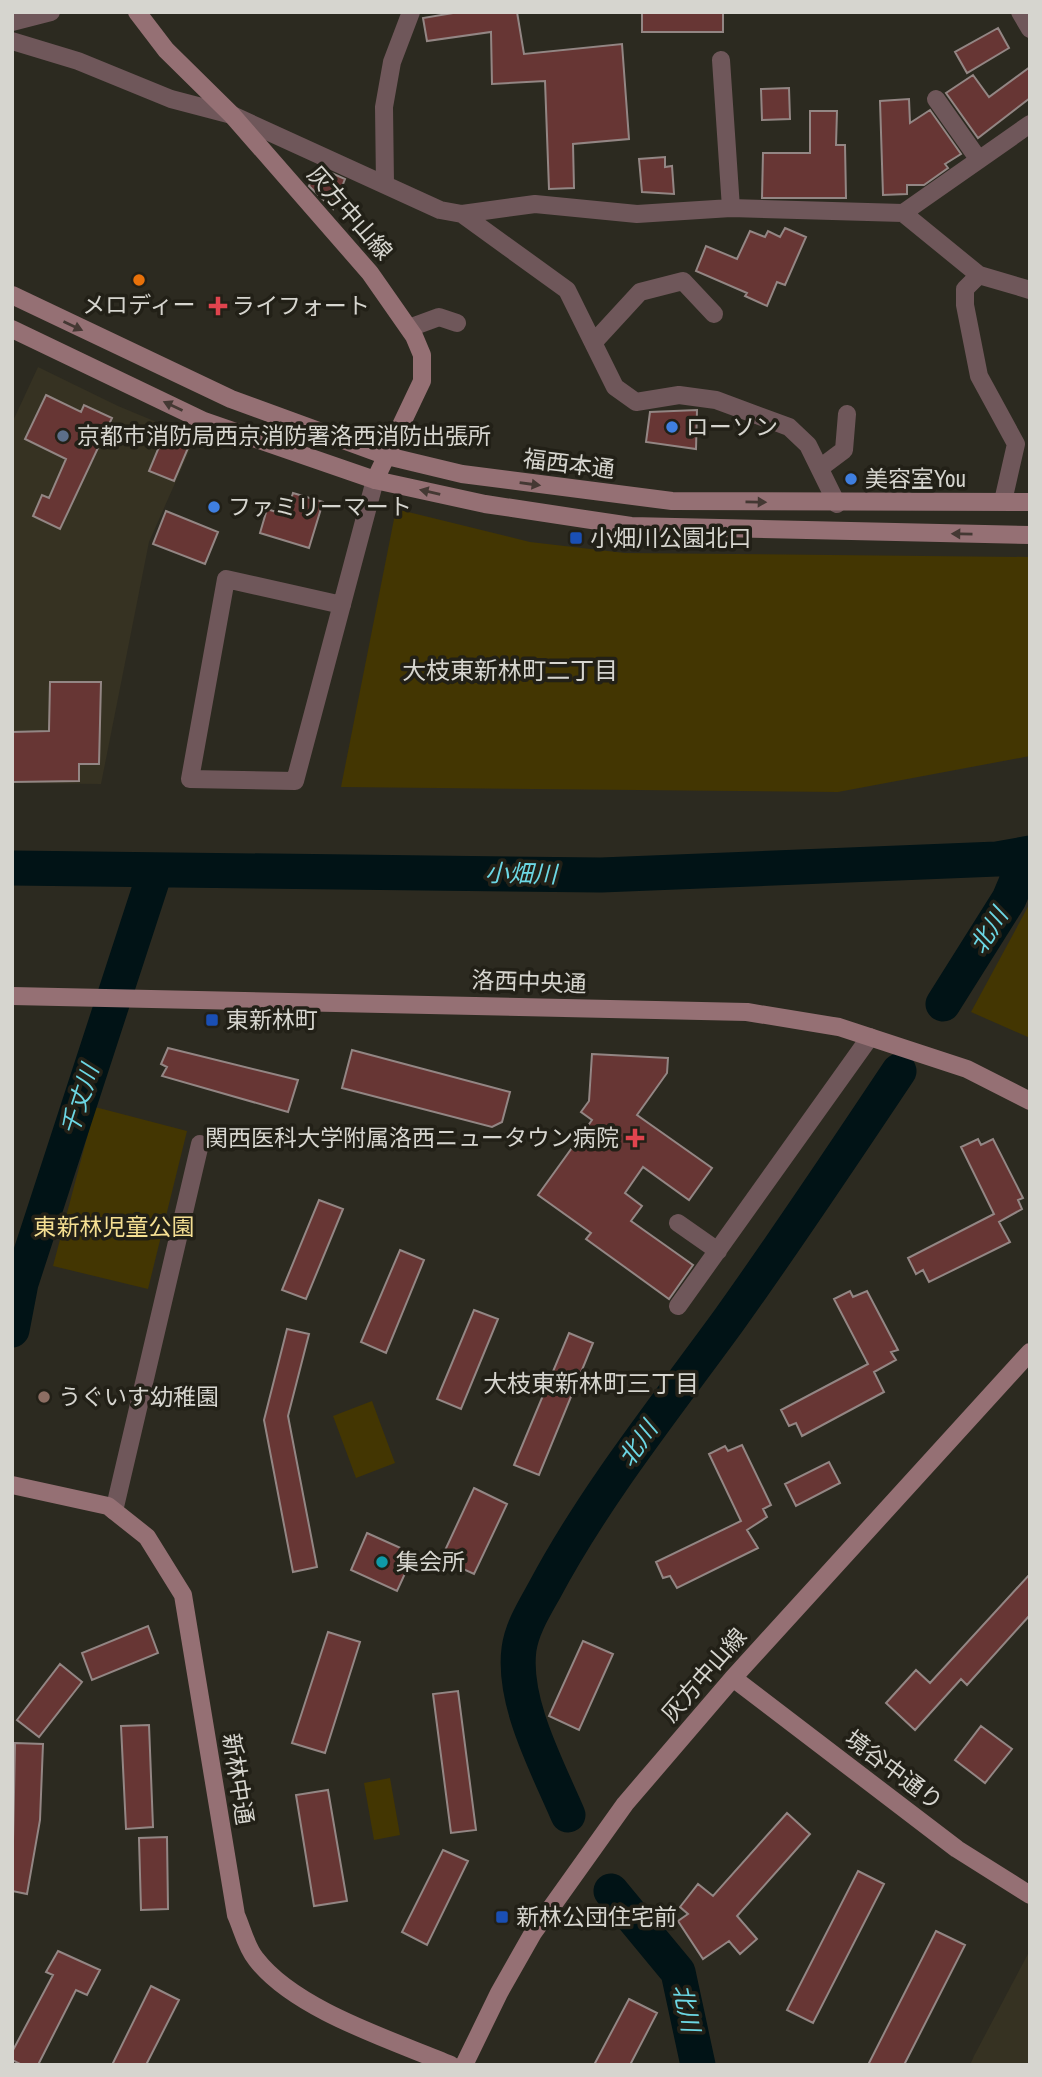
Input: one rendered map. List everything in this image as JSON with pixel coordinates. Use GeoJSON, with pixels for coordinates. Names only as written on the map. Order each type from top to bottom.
{"type":"FeatureCollection","features":[{"type":"Feature","properties":{"kind":"street"},"geometry":{"type":"LineString","coordinates":[[12,22],[51,12]]}},
{"type":"Feature","properties":{"kind":"street","name":"灰方中山線"},"geometry":{"type":"LineString","coordinates":[[137,12],[166,50],[232,115],[370,273],[409,328],[422,355],[422,381],[375,480]]}},
{"type":"Feature","properties":{"kind":"street"},"geometry":{"type":"LineString","coordinates":[[384,184],[384,107],[392,62],[411,12]]}},
{"type":"Feature","properties":{"kind":"street"},"geometry":{"type":"LineString","coordinates":[[1020,12],[1030,29]]}},
{"type":"Feature","properties":{"kind":"street"},"geometry":{"type":"LineString","coordinates":[[12,41],[78,61],[171,99],[232,115],[440,210],[462,214],[535,204],[637,214],[731,208],[903,213],[1030,124]]}},
{"type":"Feature","properties":{"kind":"street"},"geometry":{"type":"LineString","coordinates":[[721,60],[731,208]]}},
{"type":"Feature","properties":{"kind":"street"},"geometry":{"type":"LineString","coordinates":[[936,99],[979,160]]}},
{"type":"Feature","properties":{"kind":"street"},"geometry":{"type":"LineString","coordinates":[[903,213],[979,275],[1030,290]]}},
{"type":"Feature","properties":{"kind":"street"},"geometry":{"type":"LineString","coordinates":[[462,214],[567,290],[615,387],[636,402],[679,395],[716,400],[753,411],[789,427],[808,445],[837,503]]}},
{"type":"Feature","properties":{"kind":"street"},"geometry":{"type":"LineString","coordinates":[[979,275],[965,289],[965,305],[979,376],[1016,444],[1003,501]]}},
{"type":"Feature","properties":{"kind":"street"},"geometry":{"type":"LineString","coordinates":[[594,342],[640,292],[683,281],[714,314]]}},
{"type":"Feature","properties":{"kind":"street","name":"福西本通"},"geometry":{"type":"LineString","coordinates":[[12,295],[231,399],[387,456],[462,474],[596,494],[672,501],[1030,502]]}},
{"type":"Feature","properties":{"kind":"street"},"geometry":{"type":"LineString","coordinates":[[409,328],[439,317],[457,323]]}},
{"type":"Feature","properties":{"kind":"street"},"geometry":{"type":"LineString","coordinates":[[12,329],[204,421],[375,480],[485,504],[631,526],[1030,535]]}},
{"type":"Feature","properties":{"kind":"street"},"geometry":{"type":"LineString","coordinates":[[820,468],[844,450],[847,414]]}},
{"type":"Feature","properties":{"kind":"street"},"geometry":{"type":"LineString","coordinates":[[342,605],[226,579],[190,779],[295,781],[342,605],[375,480]]}},
{"type":"Feature","properties":{"kind":"street","name":"洛西中央通"},"geometry":{"type":"LineString","coordinates":[[12,996],[747,1012],[839,1027],[967,1069],[1030,1101]]}},
{"type":"Feature","properties":{"kind":"street"},"geometry":{"type":"LineString","coordinates":[[678,1306],[870,1037]]}},
{"type":"Feature","properties":{"kind":"street"},"geometry":{"type":"LineString","coordinates":[[114,1511],[200,1144]]}},
{"type":"Feature","properties":{"kind":"street"},"geometry":{"type":"LineString","coordinates":[[678,1223],[718,1251]]}},
{"type":"Feature","properties":{"kind":"street","name":"灰方中山線"},"geometry":{"type":"LineString","coordinates":[[464,2065],[499,1993],[557,1896],[625,1804],[733,1678],[1030,1353]]}},
{"type":"Feature","properties":{"kind":"street","name":"新林中通"},"geometry":{"type":"LineString","coordinates":[[12,1485],[108,1506],[147,1537],[183,1595],[236,1915],[254,1957],[286,1990],[374,2033],[451,2065]]}},
{"type":"Feature","properties":{"kind":"street","name":"境谷中通り"},"geometry":{"type":"LineString","coordinates":[[733,1678],[957,1849],[1030,1895]]}},
{"type":"Feature","properties":{"kind":"shaded area"},"geometry":{"type":"Polygon","coordinates":[[[38,367],[118,406],[195,438],[149,542],[101,784],[12,783],[12,423],[38,367]]]}},
{"type":"Feature","properties":{"kind":"shaded area"},"geometry":{"type":"Polygon","coordinates":[[[1030,1950],[1030,2065],[970,2065],[974,2056],[1030,1950]]]}},
{"type":"Feature","properties":{"kind":"green space"},"geometry":{"type":"Polygon","coordinates":[[[396,509],[530,542],[625,553],[1030,557],[1030,756],[838,792],[341,787],[396,509]]]}},
{"type":"Feature","properties":{"kind":"green space"},"geometry":{"type":"Polygon","coordinates":[[[1030,903],[1030,1038],[971,1012],[1030,903]]]}},
{"type":"Feature","properties":{"kind":"green space","name":"東新林児童公園"},"geometry":{"type":"Polygon","coordinates":[[[95,1107],[187,1131],[148,1289],[53,1266],[95,1107]]]}},
{"type":"Feature","properties":{"kind":"green space"},"geometry":{"type":"Polygon","coordinates":[[[372,1401],[395,1463],[356,1478],[333,1416],[372,1401]]]}},
{"type":"Feature","properties":{"kind":"green space"},"geometry":{"type":"Polygon","coordinates":[[[390,1778],[400,1835],[374,1840],[364,1783],[390,1778]]]}},
{"type":"Feature","properties":{"kind":"building"},"geometry":{"type":"Polygon","coordinates":[[[459,12],[517,12],[524,54],[622,44],[629,139],[573,144],[574,188],[549,189],[545,81],[492,84],[491,32],[427,41],[423,18],[459,12]]]}},
{"type":"Feature","properties":{"kind":"building"},"geometry":{"type":"Polygon","coordinates":[[[642,12],[723,12],[723,32],[642,32],[642,12]]]}},
{"type":"Feature","properties":{"kind":"building"},"geometry":{"type":"Polygon","coordinates":[[[998,28],[1009,48],[967,73],[955,52],[998,28]]]}},
{"type":"Feature","properties":{"kind":"building"},"geometry":{"type":"Polygon","coordinates":[[[1030,67],[1030,98],[978,138],[946,93],[973,75],[989,97],[1030,67]]]}},
{"type":"Feature","properties":{"kind":"building"},"geometry":{"type":"Polygon","coordinates":[[[789,88],[790,119],[762,120],[761,89],[789,88]]]}},
{"type":"Feature","properties":{"kind":"building"},"geometry":{"type":"Polygon","coordinates":[[[909,99],[910,123],[930,110],[961,154],[945,164],[948,168],[924,185],[907,185],[907,194],[883,195],[880,101],[909,99]]]}},
{"type":"Feature","properties":{"kind":"building"},"geometry":{"type":"Polygon","coordinates":[[[810,111],[837,111],[836,145],[845,145],[846,198],[762,198],[763,153],[810,153],[810,111]]]}},
{"type":"Feature","properties":{"kind":"building"},"geometry":{"type":"Polygon","coordinates":[[[665,157],[665,167],[672,166],[674,194],[642,192],[639,159],[665,157]]]}},
{"type":"Feature","properties":{"kind":"building"},"geometry":{"type":"Polygon","coordinates":[[[318,167],[345,179],[333,209],[309,186],[318,167]]]}},
{"type":"Feature","properties":{"kind":"building"},"geometry":{"type":"Polygon","coordinates":[[[785,228],[806,237],[785,285],[777,282],[767,306],[745,296],[747,293],[696,271],[706,246],[737,259],[750,231],[765,237],[768,231],[780,237],[785,228]]]}},
{"type":"Feature","properties":{"kind":"building"},"geometry":{"type":"Polygon","coordinates":[[[46,395],[81,412],[84,405],[112,418],[60,529],[33,516],[42,495],[49,498],[66,459],[25,439],[46,395]]]}},
{"type":"Feature","properties":{"kind":"building","name":"ローソン"},"geometry":{"type":"Polygon","coordinates":[[[697,410],[696,449],[646,442],[650,412],[697,410]]]}},
{"type":"Feature","properties":{"kind":"building"},"geometry":{"type":"Polygon","coordinates":[[[166,430],[191,441],[174,481],[149,471],[166,430]]]}},
{"type":"Feature","properties":{"kind":"building"},"geometry":{"type":"Polygon","coordinates":[[[293,493],[323,502],[309,548],[260,533],[267,509],[286,515],[293,493]]]}},
{"type":"Feature","properties":{"kind":"building"},"geometry":{"type":"Polygon","coordinates":[[[166,511],[218,532],[205,564],[153,544],[166,511]]]}},
{"type":"Feature","properties":{"kind":"building"},"geometry":{"type":"Polygon","coordinates":[[[50,682],[101,682],[99,764],[79,764],[79,781],[12,782],[12,732],[49,731],[50,682]]]}},
{"type":"Feature","properties":{"kind":"building"},"geometry":{"type":"Polygon","coordinates":[[[168,1048],[298,1080],[288,1112],[162,1076],[167,1067],[161,1064],[168,1048]]]}},
{"type":"Feature","properties":{"kind":"building"},"geometry":{"type":"Polygon","coordinates":[[[352,1050],[510,1092],[502,1122],[492,1127],[342,1088],[352,1050]]]}},
{"type":"Feature","properties":{"kind":"building"},"geometry":{"type":"Polygon","coordinates":[[[592,1054],[668,1058],[667,1073],[637,1115],[712,1168],[689,1200],[643,1167],[625,1193],[642,1206],[631,1221],[693,1265],[669,1299],[586,1239],[591,1233],[538,1195],[592,1120],[581,1112],[589,1101],[592,1054]]]}},
{"type":"Feature","properties":{"kind":"building"},"geometry":{"type":"Polygon","coordinates":[[[978,1139],[981,1145],[993,1139],[1023,1198],[1018,1200],[1022,1209],[999,1222],[1010,1242],[929,1282],[923,1270],[916,1274],[908,1258],[994,1214],[961,1147],[978,1139]]]}},
{"type":"Feature","properties":{"kind":"building"},"geometry":{"type":"Polygon","coordinates":[[[319,1200],[343,1209],[306,1299],[282,1290],[319,1200]]]}},
{"type":"Feature","properties":{"kind":"building"},"geometry":{"type":"Polygon","coordinates":[[[400,1250],[424,1260],[386,1353],[361,1342],[400,1250]]]}},
{"type":"Feature","properties":{"kind":"building"},"geometry":{"type":"Polygon","coordinates":[[[850,1291],[853,1297],[867,1291],[898,1350],[891,1352],[896,1360],[874,1372],[884,1392],[802,1436],[796,1423],[789,1426],[781,1410],[868,1364],[834,1299],[850,1291]]]}},
{"type":"Feature","properties":{"kind":"building"},"geometry":{"type":"Polygon","coordinates":[[[474,1310],[498,1319],[461,1409],[437,1399],[474,1310]]]}},
{"type":"Feature","properties":{"kind":"building"},"geometry":{"type":"Polygon","coordinates":[[[287,1329],[309,1334],[288,1416],[317,1567],[293,1572],[264,1420],[287,1329]]]}},
{"type":"Feature","properties":{"kind":"building"},"geometry":{"type":"Polygon","coordinates":[[[569,1333],[593,1343],[539,1475],[514,1465],[569,1333]]]}},
{"type":"Feature","properties":{"kind":"building"},"geometry":{"type":"Polygon","coordinates":[[[742,1445],[771,1505],[763,1509],[767,1517],[747,1530],[758,1548],[677,1588],[670,1576],[663,1578],[656,1562],[741,1521],[709,1454],[725,1446],[728,1451],[742,1445]]]}},
{"type":"Feature","properties":{"kind":"building"},"geometry":{"type":"Polygon","coordinates":[[[829,1462],[840,1483],[796,1506],[785,1484],[829,1462]]]}},
{"type":"Feature","properties":{"kind":"building"},"geometry":{"type":"Polygon","coordinates":[[[474,1488],[507,1504],[474,1574],[441,1559],[474,1488]]]}},
{"type":"Feature","properties":{"kind":"building","name":"集会所"},"geometry":{"type":"Polygon","coordinates":[[[367,1533],[414,1554],[397,1591],[351,1570],[367,1533]]]}},
{"type":"Feature","properties":{"kind":"building"},"geometry":{"type":"Polygon","coordinates":[[[1030,1574],[1030,1615],[967,1685],[961,1679],[915,1730],[886,1703],[916,1670],[930,1683],[1030,1574]]]}},
{"type":"Feature","properties":{"kind":"building"},"geometry":{"type":"Polygon","coordinates":[[[148,1626],[158,1653],[92,1680],[82,1653],[148,1626]]]}},
{"type":"Feature","properties":{"kind":"building"},"geometry":{"type":"Polygon","coordinates":[[[328,1632],[360,1642],[325,1753],[292,1743],[328,1632]]]}},
{"type":"Feature","properties":{"kind":"building"},"geometry":{"type":"Polygon","coordinates":[[[583,1641],[613,1654],[579,1730],[549,1716],[583,1641]]]}},
{"type":"Feature","properties":{"kind":"building"},"geometry":{"type":"Polygon","coordinates":[[[60,1664],[82,1682],[39,1737],[17,1720],[60,1664]]]}},
{"type":"Feature","properties":{"kind":"building"},"geometry":{"type":"Polygon","coordinates":[[[458,1691],[476,1830],[451,1833],[433,1694],[458,1691]]]}},
{"type":"Feature","properties":{"kind":"building"},"geometry":{"type":"Polygon","coordinates":[[[149,1725],[153,1827],[126,1829],[121,1726],[149,1725]]]}},
{"type":"Feature","properties":{"kind":"building"},"geometry":{"type":"Polygon","coordinates":[[[981,1726],[1012,1749],[985,1783],[955,1760],[981,1726]]]}},
{"type":"Feature","properties":{"kind":"building"},"geometry":{"type":"Polygon","coordinates":[[[15,1743],[43,1744],[40,1820],[27,1894],[12,1891],[15,1743]]]}},
{"type":"Feature","properties":{"kind":"building"},"geometry":{"type":"Polygon","coordinates":[[[328,1790],[347,1901],[314,1906],[296,1795],[328,1790]]]}},
{"type":"Feature","properties":{"kind":"building"},"geometry":{"type":"Polygon","coordinates":[[[787,1813],[810,1834],[737,1916],[757,1939],[740,1954],[729,1941],[703,1959],[678,1921],[688,1914],[680,1907],[698,1884],[713,1896],[787,1813]]]}},
{"type":"Feature","properties":{"kind":"building"},"geometry":{"type":"Polygon","coordinates":[[[167,1837],[168,1909],[141,1910],[139,1838],[167,1837]]]}},
{"type":"Feature","properties":{"kind":"building"},"geometry":{"type":"Polygon","coordinates":[[[443,1850],[468,1861],[427,1945],[402,1932],[443,1850]]]}},
{"type":"Feature","properties":{"kind":"building"},"geometry":{"type":"Polygon","coordinates":[[[858,1871],[884,1884],[813,2023],[787,2010],[858,1871]]]}},
{"type":"Feature","properties":{"kind":"building"},"geometry":{"type":"Polygon","coordinates":[[[936,1931],[965,1945],[904,2065],[868,2065],[936,1931]]]}},
{"type":"Feature","properties":{"kind":"building"},"geometry":{"type":"Polygon","coordinates":[[[58,1951],[100,1970],[87,1995],[76,1990],[38,2065],[22,2065],[12,2060],[12,2052],[53,1975],[46,1972],[58,1951]]]}},
{"type":"Feature","properties":{"kind":"building"},"geometry":{"type":"Polygon","coordinates":[[[151,1986],[179,2000],[146,2065],[112,2065],[151,1986]]]}},
{"type":"Feature","properties":{"kind":"building"},"geometry":{"type":"Polygon","coordinates":[[[629,1999],[657,2013],[630,2065],[594,2065],[629,1999]]]}},
{"type":"Feature","properties":{"kind":"waterway","name":"小畑川"},"geometry":{"type":"LineString","coordinates":[[12,868],[601,875],[997,859],[1030,853]]}},
{"type":"Feature","properties":{"kind":"waterway","name":"北川"},"geometry":{"type":"LineString","coordinates":[[943,1004],[1009,899],[1028,854]]}},
{"type":"Feature","properties":{"kind":"waterway","name":"千丈川"},"geometry":{"type":"LineString","coordinates":[[12,1330],[21,1283],[155,872]]}},
{"type":"Feature","properties":{"kind":"waterway","name":"北川"},"geometry":{"type":"LineString","coordinates":[[568,1815],[533,1734],[521,1691],[519,1649],[532,1612],[608,1486],[751,1289],[899,1071]]}},
{"type":"Feature","properties":{"kind":"waterway","name":"北川"},"geometry":{"type":"LineString","coordinates":[[611,1891],[678,1972],[698,2065]]}},
{"type":"Feature","properties":{"kind":"place","name":"メロディー"},"geometry":{"type":"Point","coordinates":[139,280]}},
{"type":"Feature","properties":{"kind":"place","name":"ライフォート"},"geometry":{"type":"Point","coordinates":[218,306]}},
{"type":"Feature","properties":{"kind":"place","name":"ローソン"},"geometry":{"type":"Point","coordinates":[672,427]}},
{"type":"Feature","properties":{"kind":"place","name":"京都市消防局西京消防署洛西消防出張所"},"geometry":{"type":"Point","coordinates":[63,436]}},
{"type":"Feature","properties":{"kind":"place","name":"美容室You"},"geometry":{"type":"Point","coordinates":[851,479]}},
{"type":"Feature","properties":{"kind":"place","name":"ファミリーマート"},"geometry":{"type":"Point","coordinates":[214,507]}},
{"type":"Feature","properties":{"kind":"place","name":"小畑川公園北口"},"geometry":{"type":"Point","coordinates":[576,538]}},
{"type":"Feature","properties":{"kind":"place","name":"東新林町"},"geometry":{"type":"Point","coordinates":[212,1020]}},
{"type":"Feature","properties":{"kind":"place","name":"関西医科大学附属洛西ニュータウン病院"},"geometry":{"type":"Point","coordinates":[635,1138]}},
{"type":"Feature","properties":{"kind":"place","name":"うぐいす幼稚園"},"geometry":{"type":"Point","coordinates":[44,1397]}},
{"type":"Feature","properties":{"kind":"place","name":"集会所"},"geometry":{"type":"Point","coordinates":[382,1562]}},
{"type":"Feature","properties":{"kind":"place","name":"新林公団住宅前"},"geometry":{"type":"Point","coordinates":[502,1917]}},
{"type":"Feature","properties":{"kind":"district","name":"大枝東新林町二丁目"},"geometry":{"type":"Point","coordinates":[510,671]}},
{"type":"Feature","properties":{"kind":"district","name":"大枝東新林町三丁目"},"geometry":{"type":"Point","coordinates":[591,1384]}}]}
